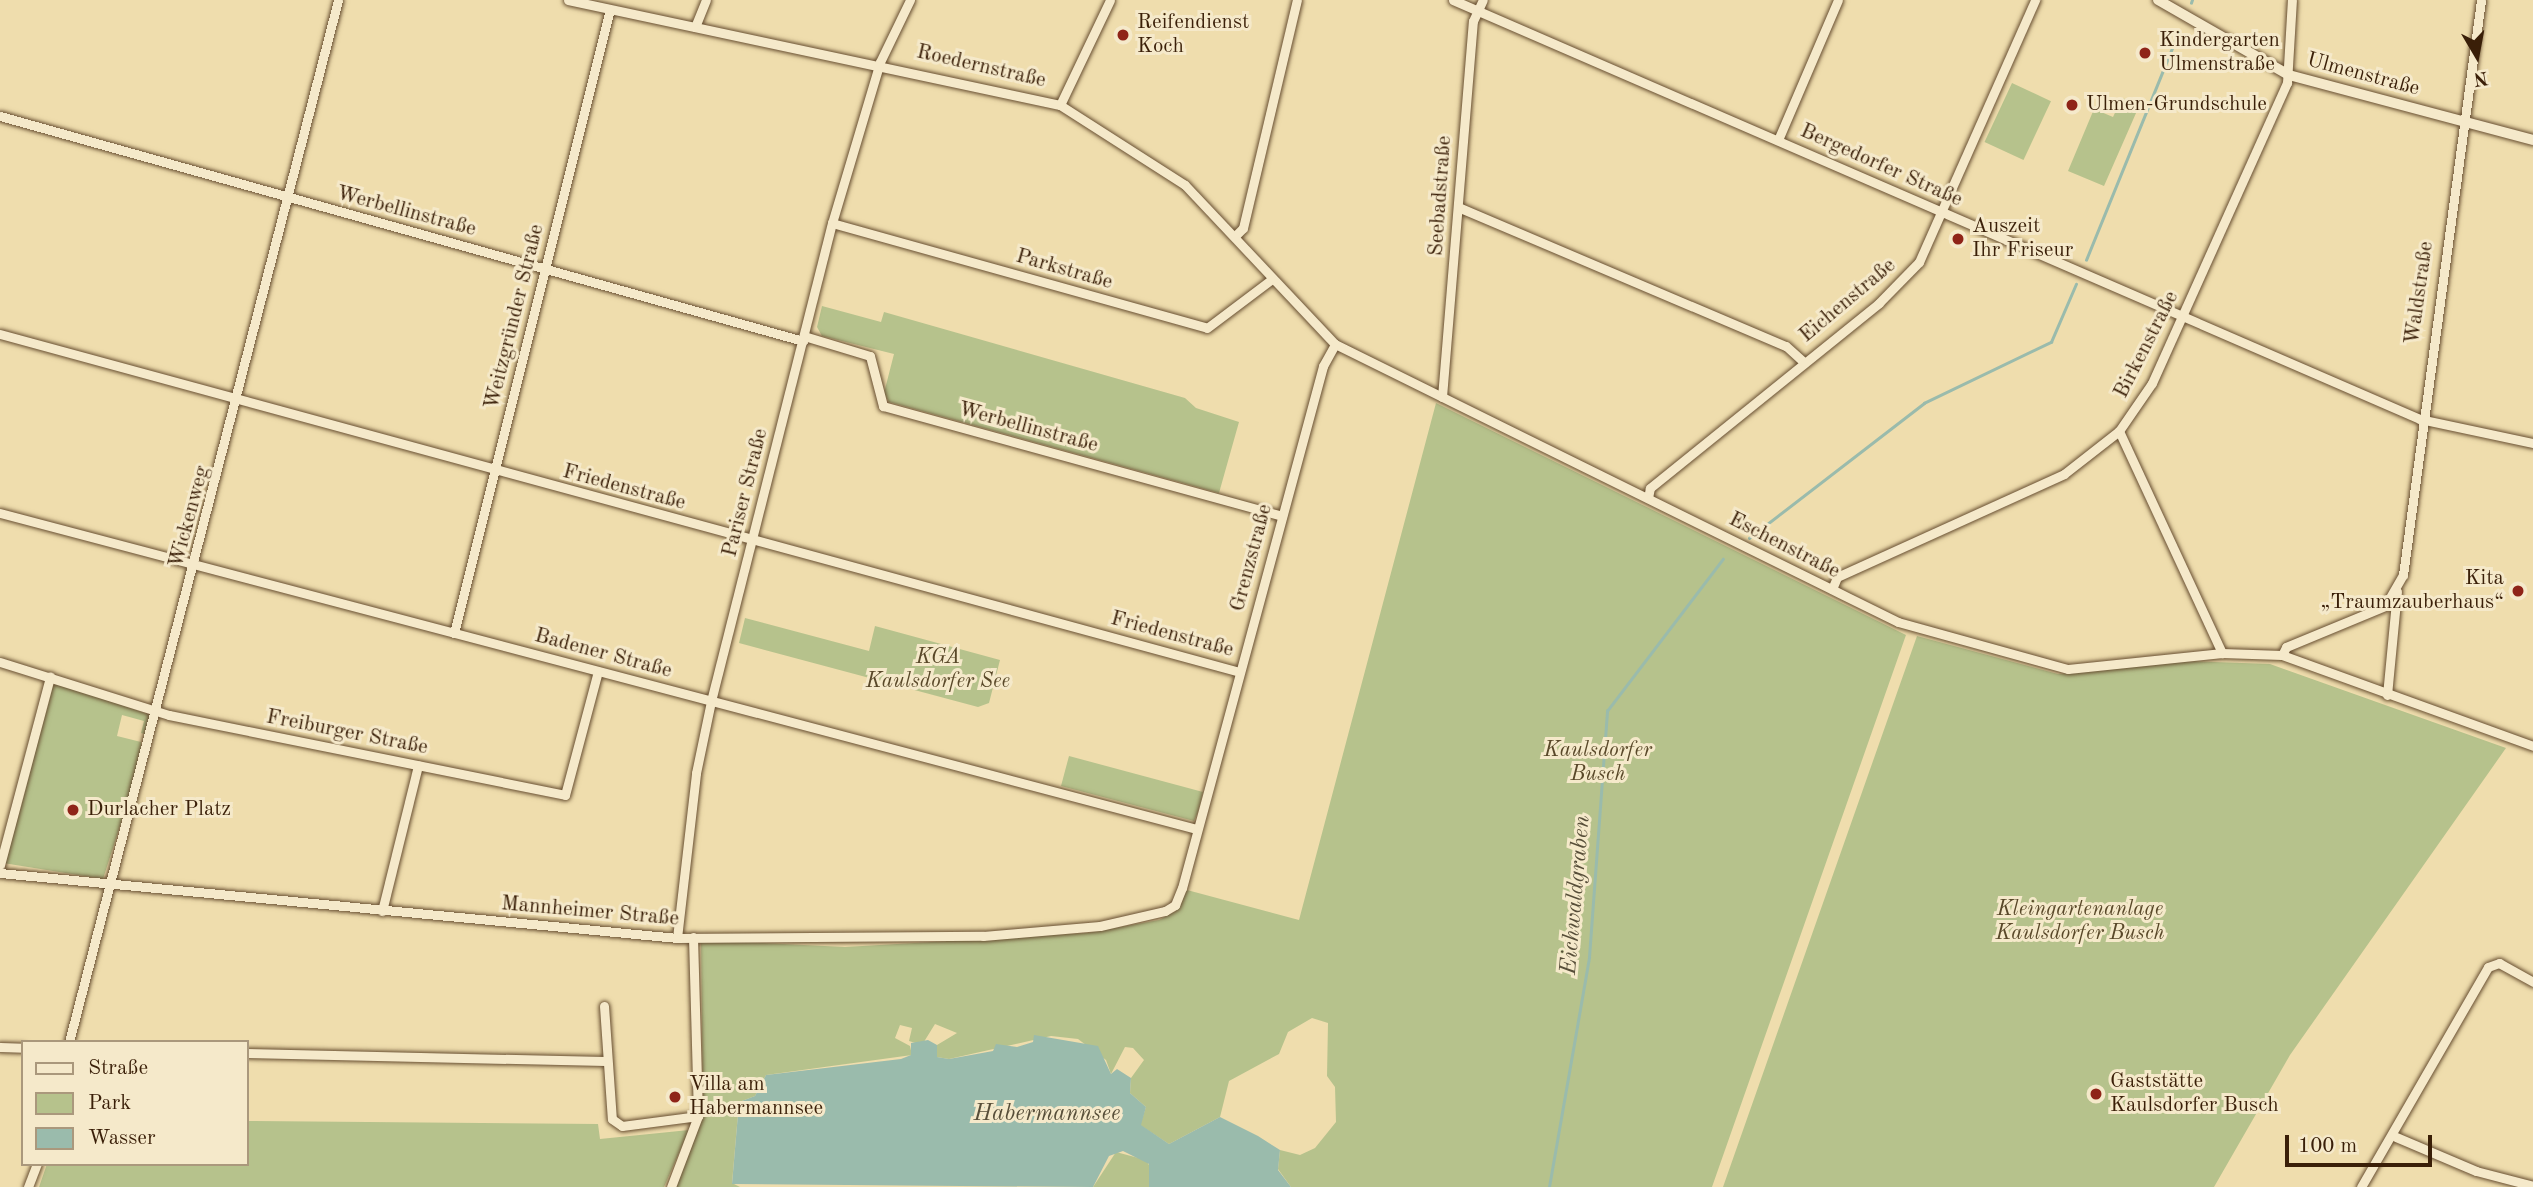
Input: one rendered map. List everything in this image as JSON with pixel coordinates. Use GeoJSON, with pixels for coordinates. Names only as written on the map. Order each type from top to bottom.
{"type":"FeatureCollection","features":[{"type":"Feature","properties":{"kind":"street","name":"Wickenweg"},"geometry":{"type":"LineString","coordinates":[[70,1040],[196,565],[338,0]]}},
{"type":"Feature","properties":{"kind":"street","name":"Roedernstraße"},"geometry":{"type":"LineString","coordinates":[[568,0],[880,62],[1060,104],[1162,165],[1235,236],[1308,320]]}},
{"type":"Feature","properties":{"kind":"street"},"geometry":{"type":"LineString","coordinates":[[695,27],[706,0]]}},
{"type":"Feature","properties":{"kind":"street","name":"Pariser Straße"},"geometry":{"type":"LineString","coordinates":[[677,938],[696,773],[711,701],[832,223],[880,62],[909,0]]}},
{"type":"Feature","properties":{"kind":"street"},"geometry":{"type":"LineString","coordinates":[[1060,104],[1110,0]]}},
{"type":"Feature","properties":{"kind":"street"},"geometry":{"type":"LineString","coordinates":[[1235,236],[1243,228],[1297,0]]}},
{"type":"Feature","properties":{"kind":"street","name":"Bergedorfer Straße"},"geometry":{"type":"LineString","coordinates":[[1453,0],[2420,419],[2533,443]]}},
{"type":"Feature","properties":{"kind":"street","name":"Seebadstraße"},"geometry":{"type":"LineString","coordinates":[[1443,397],[1476,10],[1483,0]]}},
{"type":"Feature","properties":{"kind":"street"},"geometry":{"type":"LineString","coordinates":[[1778,140],[1838,0]]}},
{"type":"Feature","properties":{"kind":"street","name":"Eichenstraße"},"geometry":{"type":"LineString","coordinates":[[1648,498],[1650,488],[1903,281],[1942,212],[2035,0]]}},
{"type":"Feature","properties":{"kind":"street","name":"Ulmenstraße"},"geometry":{"type":"LineString","coordinates":[[2158,0],[2289,75],[2533,140]]}},
{"type":"Feature","properties":{"kind":"street","name":"Birkenstraße"},"geometry":{"type":"LineString","coordinates":[[1832,589],[1837,577],[2064,474],[2119,431],[2152,383],[2289,75],[2292,0]]}},
{"type":"Feature","properties":{"kind":"street","name":"Waldstraße"},"geometry":{"type":"LineString","coordinates":[[2387,695],[2397,591],[2420,419],[2481,0]]}},
{"type":"Feature","properties":{"kind":"street","name":"Weitzgründer Straße"},"geometry":{"type":"LineString","coordinates":[[454,632],[610,9]]}},
{"type":"Feature","properties":{"kind":"street","name":"Werbellinstraße"},"geometry":{"type":"LineString","coordinates":[[0,116],[870,356],[883,406],[1282,516]]}},
{"type":"Feature","properties":{"kind":"street"},"geometry":{"type":"LineString","coordinates":[[1458,207],[1786,346],[1804,362]]}},
{"type":"Feature","properties":{"kind":"street","name":"Parkstraße"},"geometry":{"type":"LineString","coordinates":[[832,223],[1207,328],[1272,279]]}},
{"type":"Feature","properties":{"kind":"street","name":"Eschenstraße"},"geometry":{"type":"LineString","coordinates":[[1308,320],[1335,344],[1921,631],[2059,668],[2222,653],[2282,654]]}},
{"type":"Feature","properties":{"kind":"street","name":"Friedenstraße"},"geometry":{"type":"LineString","coordinates":[[0,334],[1240,672]]}},
{"type":"Feature","properties":{"kind":"street","name":"Grenzstraße"},"geometry":{"type":"LineString","coordinates":[[1175,905],[1323,366],[1335,344]]}},
{"type":"Feature","properties":{"kind":"street"},"geometry":{"type":"LineString","coordinates":[[2119,431],[2222,653]]}},
{"type":"Feature","properties":{"kind":"street","name":"Badener Straße"},"geometry":{"type":"LineString","coordinates":[[0,513],[1197,829]]}},
{"type":"Feature","properties":{"kind":"street"},"geometry":{"type":"LineString","coordinates":[[2397,591],[2385,607],[2286,647],[2282,654],[2387,695],[2533,746]]}},
{"type":"Feature","properties":{"kind":"street","name":"Freiburger Straße"},"geometry":{"type":"LineString","coordinates":[[0,662],[158,710],[565,795],[598,671]]}},
{"type":"Feature","properties":{"kind":"street"},"geometry":{"type":"LineString","coordinates":[[0,865],[50,677]]}},
{"type":"Feature","properties":{"kind":"street"},"geometry":{"type":"LineString","coordinates":[[382,911],[418,765]]}},
{"type":"Feature","properties":{"kind":"street","name":"Mannheimer Straße"},"geometry":{"type":"LineString","coordinates":[[0,873],[677,938],[841,941],[1050,932],[1144,918],[1175,905]]}},
{"type":"Feature","properties":{"kind":"street"},"geometry":{"type":"LineString","coordinates":[[671,1187],[698,1116],[694,937]]}},
{"type":"Feature","properties":{"kind":"street"},"geometry":{"type":"LineString","coordinates":[[2361,1187],[2396,1137],[2493,963],[2533,982]]}},
{"type":"Feature","properties":{"kind":"street"},"geometry":{"type":"LineString","coordinates":[[604,1006],[610,1113],[622,1126],[698,1116]]}},
{"type":"Feature","properties":{"kind":"street"},"geometry":{"type":"LineString","coordinates":[[0,1047],[21,1048]]}},
{"type":"Feature","properties":{"kind":"street"},"geometry":{"type":"LineString","coordinates":[[248,1053],[605,1061]]}},
{"type":"Feature","properties":{"kind":"street"},"geometry":{"type":"LineString","coordinates":[[2396,1137],[2476,1171],[2533,1186]]}},
{"type":"Feature","properties":{"kind":"street"},"geometry":{"type":"LineString","coordinates":[[29,1187],[36,1166]]}},
{"type":"Feature","properties":{"kind":"green space"},"geometry":{"type":"Polygon","coordinates":[[[2012,83],[2051,101],[2024,160],[1985,142],[2012,83]]]}},
{"type":"Feature","properties":{"kind":"green space"},"geometry":{"type":"Polygon","coordinates":[[[2122,98],[2140,104],[2104,186],[2068,171],[2094,109],[2113,117],[2122,98]]]}},
{"type":"Feature","properties":{"kind":"green space"},"geometry":{"type":"Polygon","coordinates":[[[822,306],[881,322],[884,312],[1185,398],[1196,408],[1239,422],[1219,493],[889,402],[884,393],[894,354],[822,336],[817,327],[822,306]]]}},
{"type":"Feature","properties":{"kind":"green space","name":"Kaulsdorfer Busch"},"geometry":{"type":"Polygon","coordinates":[[[1436,403],[1906,635],[1712,1187],[1291,1187],[1278,1169],[1280,1150],[1300,1155],[1315,1148],[1336,1122],[1335,1087],[1327,1076],[1328,1023],[1312,1018],[1288,1032],[1279,1054],[1229,1081],[1220,1117],[1169,1144],[1140,1125],[1146,1107],[1130,1093],[1131,1078],[1144,1060],[1133,1048],[1125,1047],[1111,1074],[1106,1060],[1078,1039],[1051,1036],[949,1059],[937,1057],[937,1045],[957,1033],[935,1024],[922,1045],[909,1041],[912,1028],[900,1025],[895,1038],[910,1046],[912,1055],[766,1075],[755,1096],[739,1102],[732,1183],[740,1187],[676,1187],[703,1112],[701,940],[845,947],[1087,933],[1159,920],[1176,911],[1187,890],[1299,920],[1436,403]]]}},
{"type":"Feature","properties":{"kind":"green space","name":"KGA Kaulsdorfer See"},"geometry":{"type":"Polygon","coordinates":[[[745,618],[869,651],[875,626],[1000,660],[989,703],[978,707],[739,643],[745,618]]]}},
{"type":"Feature","properties":{"kind":"green space","name":"Kleingartenanlage Kaulsdorfer Busch"},"geometry":{"type":"Polygon","coordinates":[[[1917,636],[2058,674],[2186,661],[2270,664],[2506,748],[2290,1055],[2214,1187],[1723,1187],[1917,636]]]}},
{"type":"Feature","properties":{"kind":"green space","name":"Durlacher Platz"},"geometry":{"type":"Polygon","coordinates":[[[59,683],[153,716],[148,735],[141,733],[144,721],[122,715],[117,736],[141,742],[142,757],[103,879],[3,863],[49,688],[59,683]]]}},
{"type":"Feature","properties":{"kind":"green space"},"geometry":{"type":"Polygon","coordinates":[[[1069,756],[1203,792],[1194,821],[1061,786],[1069,756]]]}},
{"type":"Feature","properties":{"kind":"green space"},"geometry":{"type":"Polygon","coordinates":[[[248,1121],[598,1124],[600,1139],[689,1130],[664,1187],[39,1187],[46,1166],[248,1166],[248,1121]]]}},
{"type":"Feature","properties":{"kind":"green space"},"geometry":{"type":"Polygon","coordinates":[[[1116,1152],[1146,1160],[1152,1170],[1149,1187],[1093,1187],[1116,1152]]]}},
{"type":"Feature","properties":{"kind":"water","name":"Habermannsee"},"geometry":{"type":"Polygon","coordinates":[[[1034,1035],[1098,1046],[1111,1074],[1117,1069],[1131,1078],[1130,1093],[1146,1107],[1141,1125],[1169,1144],[1220,1117],[1258,1136],[1280,1150],[1278,1170],[1291,1187],[1149,1187],[1149,1164],[1123,1151],[1109,1156],[1093,1187],[732,1184],[739,1102],[755,1096],[766,1075],[901,1059],[911,1055],[911,1043],[928,1040],[937,1045],[937,1057],[949,1059],[993,1051],[996,1044],[1017,1047],[1033,1042],[1034,1035]]]}},
{"type":"Feature","properties":{"kind":"waterway","name":"Eichwaldgraben"},"geometry":{"type":"LineString","coordinates":[[2086,260],[2178,33]]}},
{"type":"Feature","properties":{"kind":"waterway","name":"Eichwaldgraben"},"geometry":{"type":"LineString","coordinates":[[1749,538],[1924,403],[2051,342],[2076,284]]}},
{"type":"Feature","properties":{"kind":"waterway","name":"Eichwaldgraben"},"geometry":{"type":"LineString","coordinates":[[1549,1187],[1589,957],[1607,711],[1723,559]]}},
{"type":"Feature","properties":{"kind":"place","name":"Reifendienst Koch"},"geometry":{"type":"Point","coordinates":[1123,35]}},
{"type":"Feature","properties":{"kind":"place","name":"Kindergarten Ulmenstraße"},"geometry":{"type":"Point","coordinates":[2145,53]}},
{"type":"Feature","properties":{"kind":"place","name":"Ulmen-Grundschule"},"geometry":{"type":"Point","coordinates":[2072,105]}},
{"type":"Feature","properties":{"kind":"place","name":"Auszeit Ihr Friseur"},"geometry":{"type":"Point","coordinates":[1958,239]}},
{"type":"Feature","properties":{"kind":"place","name":"Kita „Traumzauberhaus“"},"geometry":{"type":"Point","coordinates":[2518,591]}},
{"type":"Feature","properties":{"kind":"place","name":"Durlacher Platz"},"geometry":{"type":"Point","coordinates":[73,810]}},
{"type":"Feature","properties":{"kind":"place","name":"Gaststätte Kaulsdorfer Busch"},"geometry":{"type":"Point","coordinates":[2096,1094]}},
{"type":"Feature","properties":{"kind":"place","name":"Villa am Habermannsee"},"geometry":{"type":"Point","coordinates":[675,1097]}}]}
